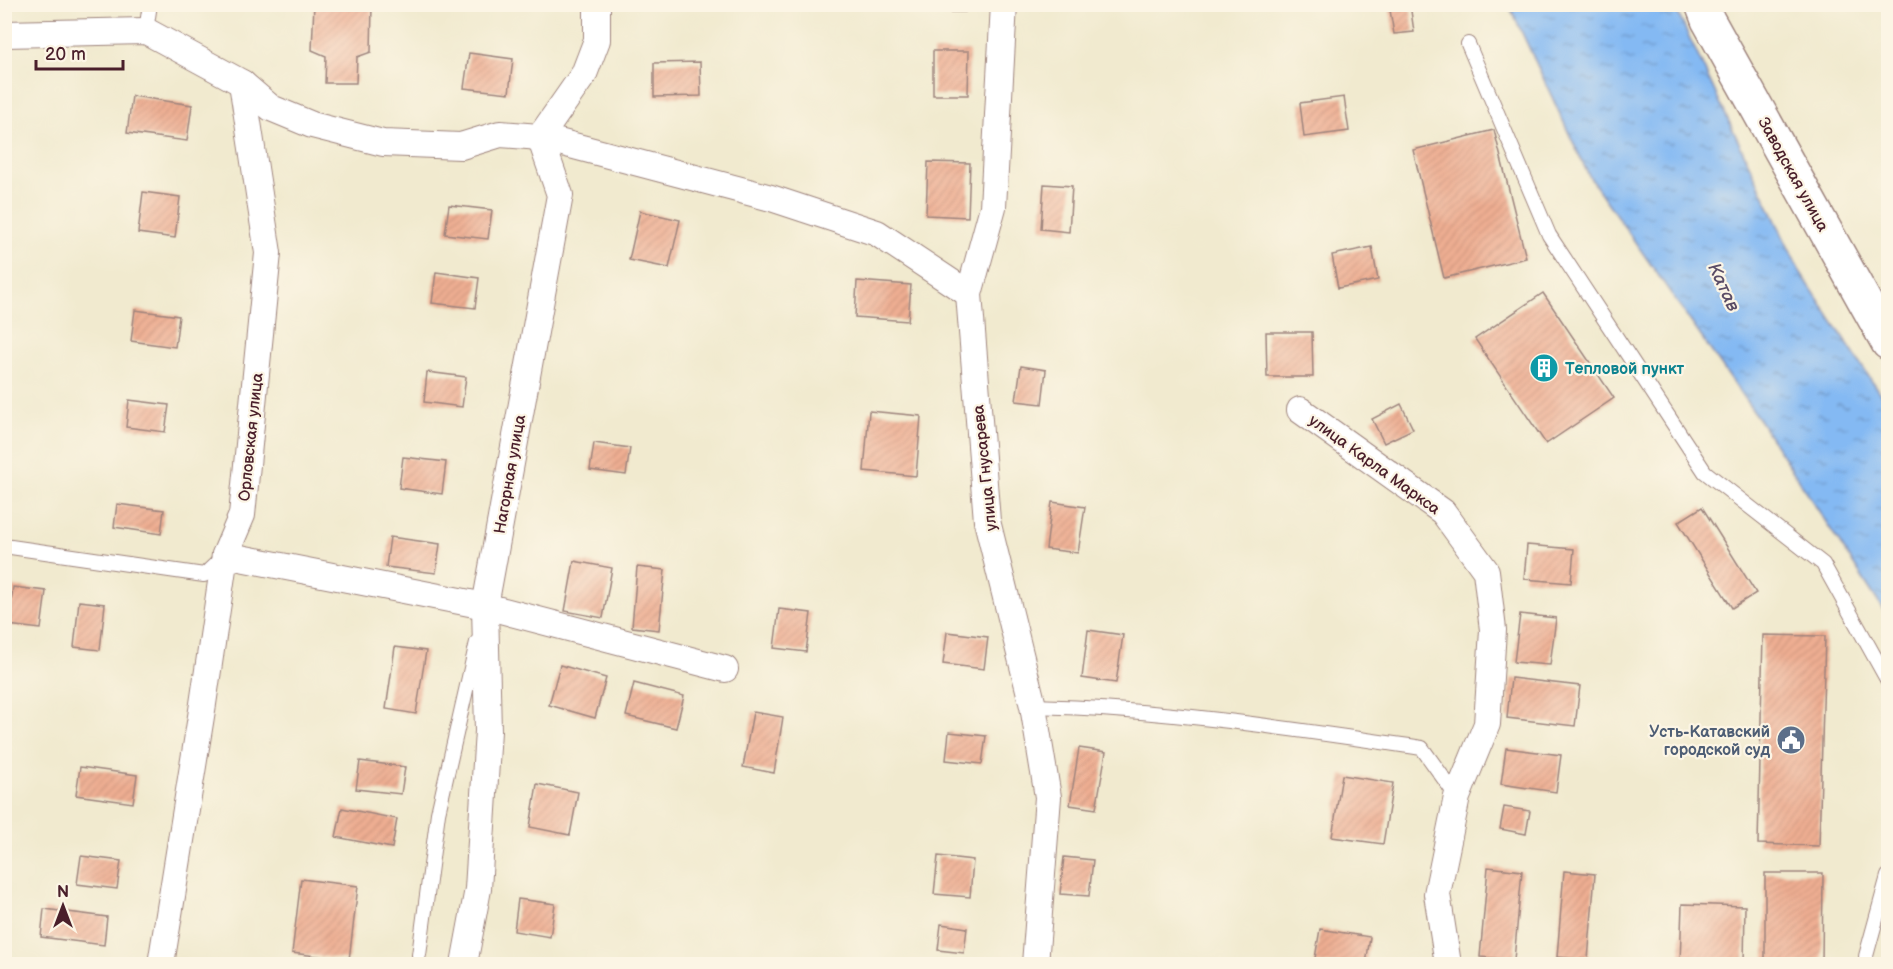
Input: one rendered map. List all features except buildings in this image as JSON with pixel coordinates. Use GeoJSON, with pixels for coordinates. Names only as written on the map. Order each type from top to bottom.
{"type":"FeatureCollection","features":[{"type":"Feature","properties":{"kind":"street"},"geometry":{"type":"LineString","coordinates":[[540,137],[584,74],[597,40],[597,4]]}},
{"type":"Feature","properties":{"kind":"street","name":"улица Гнусарева"},"geometry":{"type":"LineString","coordinates":[[1004,4],[993,207],[969,294],[987,521],[1033,706],[1048,797],[1035,964]]}},
{"type":"Feature","properties":{"kind":"street","name":"Заводская улица"},"geometry":{"type":"LineString","coordinates":[[1702,4],[1708,20],[1888,343]]}},
{"type":"Feature","properties":{"kind":"street"},"geometry":{"type":"LineString","coordinates":[[4,34],[146,31],[242,83],[271,108],[312,125],[383,143],[461,146],[500,134],[540,137],[771,198],[877,233],[969,294]]}},
{"type":"Feature","properties":{"kind":"street","name":"Орловская улица"},"geometry":{"type":"LineString","coordinates":[[161,964],[225,555],[242,515],[268,253],[242,83]]}},
{"type":"Feature","properties":{"kind":"street","name":"Нагорная улица"},"geometry":{"type":"LineString","coordinates":[[464,964],[478,889],[488,731],[485,606],[560,195],[540,137]]}},
{"type":"Feature","properties":{"kind":"street","name":"улица Карла Маркса"},"geometry":{"type":"LineString","coordinates":[[1300,410],[1443,512],[1486,571],[1493,630],[1487,724],[1457,797],[1437,894],[1448,964]]}},
{"type":"Feature","properties":{"kind":"street"},"geometry":{"type":"LineString","coordinates":[[225,555],[485,606],[725,669]]}},
{"type":"Feature","properties":{"kind":"lane"},"geometry":{"type":"LineString","coordinates":[[146,31],[150,4]]}},
{"type":"Feature","properties":{"kind":"lane"},"geometry":{"type":"LineString","coordinates":[[1468,44],[1549,235],[1705,472],[1823,564],[1888,681]]}},
{"type":"Feature","properties":{"kind":"lane"},"geometry":{"type":"LineString","coordinates":[[4,546],[204,575],[225,555]]}},
{"type":"Feature","properties":{"kind":"lane"},"geometry":{"type":"LineString","coordinates":[[419,955],[438,813],[485,606]]}},
{"type":"Feature","properties":{"kind":"lane"},"geometry":{"type":"LineString","coordinates":[[1033,706],[1080,707],[1275,727],[1422,748],[1457,797]]}},
{"type":"Feature","properties":{"kind":"lane"},"geometry":{"type":"LineString","coordinates":[[1866,956],[1888,876]]}},
{"type":"Feature","properties":{"kind":"water","name":"Катав"},"geometry":{"type":"Polygon","coordinates":[[[1509,5],[1674,5],[1799,270],[1888,406],[1888,617],[1760,421],[1589,176],[1509,5]]]}},
{"type":"Feature","properties":{"kind":"place","name":"Тепловой пункт"},"geometry":{"type":"Point","coordinates":[1544,368]}},
{"type":"Feature","properties":{"kind":"place","name":"Усть-Катавский городской суд"},"geometry":{"type":"Point","coordinates":[1791,740]}}]}
